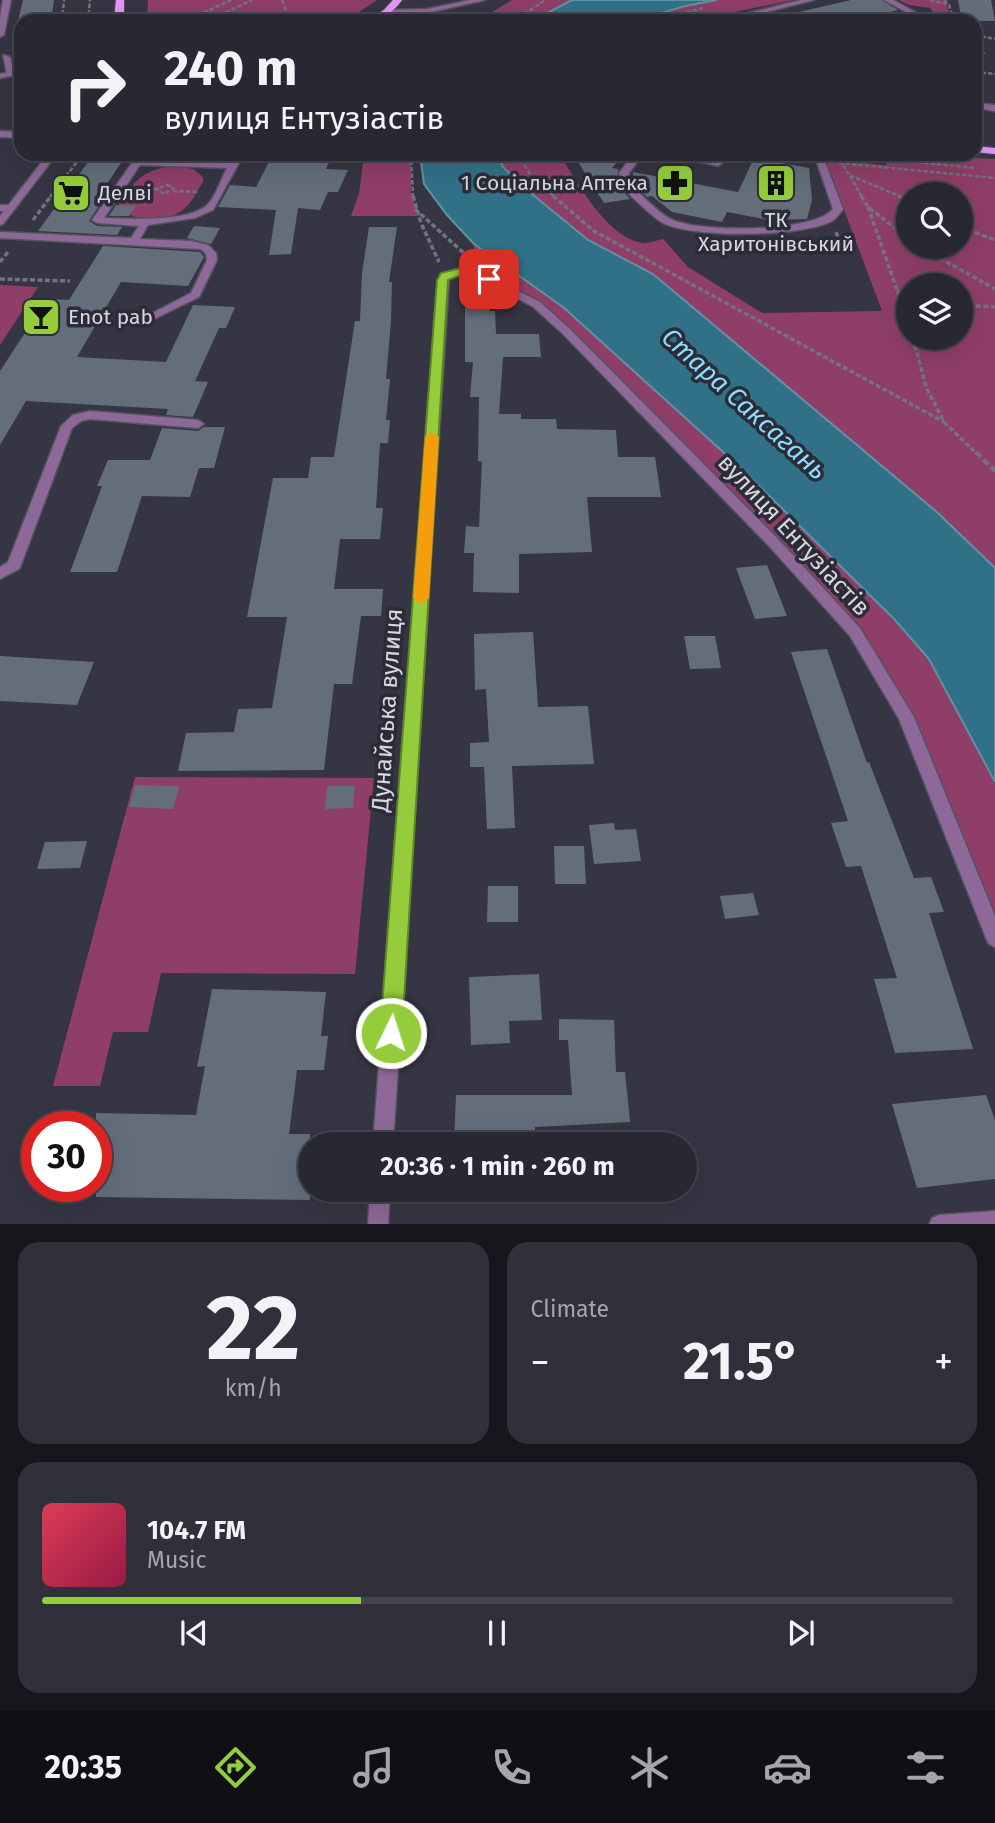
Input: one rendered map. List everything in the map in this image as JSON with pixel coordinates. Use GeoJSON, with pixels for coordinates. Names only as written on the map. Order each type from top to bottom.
{"type":"FeatureCollection","features":[{"type":"Feature","properties":{"kind":"main road"},"geometry":{"type":"LineString","coordinates":[[383,14],[398,0]]}},
{"type":"Feature","properties":{"kind":"street"},"geometry":{"type":"LineString","coordinates":[[7,0],[0,37],[11,74]]}},
{"type":"Feature","properties":{"kind":"street"},"geometry":{"type":"LineString","coordinates":[[387,12],[427,11],[460,0]]}},
{"type":"Feature","properties":{"kind":"street"},"geometry":{"type":"LineString","coordinates":[[451,2],[481,0]]}},
{"type":"Feature","properties":{"kind":"street"},"geometry":{"type":"LineString","coordinates":[[750,14],[810,0]]}},
{"type":"Feature","properties":{"kind":"street"},"geometry":{"type":"LineString","coordinates":[[888,0],[913,13],[909,14]]}},
{"type":"Feature","properties":{"kind":"street"},"geometry":{"type":"LineString","coordinates":[[0,76],[14,73]]}},
{"type":"Feature","properties":{"kind":"street"},"geometry":{"type":"LineString","coordinates":[[0,222],[5,208],[47,161]]}},
{"type":"Feature","properties":{"kind":"street"},"geometry":{"type":"LineString","coordinates":[[233,166],[137,162],[97,220],[145,223],[195,215],[210,208],[236,161]]}},
{"type":"Feature","properties":{"kind":"street"},"geometry":{"type":"LineString","coordinates":[[633,161],[624,173],[625,185],[642,202],[668,222],[720,232],[785,229],[831,218],[838,209],[821,161]]}},
{"type":"Feature","properties":{"kind":"street"},"geometry":{"type":"LineString","coordinates":[[708,161],[718,163]]}},
{"type":"Feature","properties":{"kind":"street"},"geometry":{"type":"LineString","coordinates":[[134,241],[145,223]]}},
{"type":"Feature","properties":{"kind":"street"},"geometry":{"type":"LineString","coordinates":[[0,235],[134,241],[204,247],[211,253],[212,260],[195,295],[146,319]]}},
{"type":"Feature","properties":{"kind":"street","name":"вулиця Ентузіастів"},"geometry":{"type":"LineString","coordinates":[[444,278],[461,271],[472,272],[536,304],[728,496],[855,632],[906,718],[995,938]]}},
{"type":"Feature","properties":{"kind":"street","name":"Дунайська вулиця"},"geometry":{"type":"LineString","coordinates":[[384,1132],[444,278]]}},
{"type":"Feature","properties":{"kind":"street"},"geometry":{"type":"LineString","coordinates":[[0,574],[14,565],[67,426],[77,418],[90,415],[198,424]]}},
{"type":"Feature","properties":{"kind":"street"},"geometry":{"type":"LineString","coordinates":[[378,1224],[379,1202]]}},
{"type":"Feature","properties":{"kind":"street"},"geometry":{"type":"LineString","coordinates":[[939,1224],[995,1221]]}},
{"type":"Feature","properties":{"kind":"path"},"geometry":{"type":"LineString","coordinates":[[201,14],[231,0]]}},
{"type":"Feature","properties":{"kind":"path"},"geometry":{"type":"LineString","coordinates":[[223,14],[252,0]]}},
{"type":"Feature","properties":{"kind":"path"},"geometry":{"type":"LineString","coordinates":[[524,14],[546,0]]}},
{"type":"Feature","properties":{"kind":"path"},"geometry":{"type":"LineString","coordinates":[[930,0],[947,2]]}},
{"type":"Feature","properties":{"kind":"path"},"geometry":{"type":"LineString","coordinates":[[679,14],[703,8]]}},
{"type":"Feature","properties":{"kind":"path"},"geometry":{"type":"LineString","coordinates":[[0,262],[78,161]]}},
{"type":"Feature","properties":{"kind":"path"},"geometry":{"type":"LineString","coordinates":[[411,161],[411,191],[417,216],[444,278]]}},
{"type":"Feature","properties":{"kind":"path"},"geometry":{"type":"LineString","coordinates":[[522,161],[533,178],[594,231],[944,422],[995,471]]}},
{"type":"Feature","properties":{"kind":"path"},"geometry":{"type":"LineString","coordinates":[[893,161],[893,168]]}},
{"type":"Feature","properties":{"kind":"path"},"geometry":{"type":"LineString","coordinates":[[903,161],[982,169]]}},
{"type":"Feature","properties":{"kind":"path"},"geometry":{"type":"LineString","coordinates":[[835,163],[995,178]]}},
{"type":"Feature","properties":{"kind":"path"},"geometry":{"type":"LineString","coordinates":[[843,164],[868,207],[896,289]]}},
{"type":"Feature","properties":{"kind":"path"},"geometry":{"type":"LineString","coordinates":[[849,175],[896,195]]}},
{"type":"Feature","properties":{"kind":"path"},"geometry":{"type":"LineString","coordinates":[[173,191],[218,193]]}},
{"type":"Feature","properties":{"kind":"path"},"geometry":{"type":"LineString","coordinates":[[868,207],[896,229]]}},
{"type":"Feature","properties":{"kind":"path"},"geometry":{"type":"LineString","coordinates":[[973,232],[995,240]]}},
{"type":"Feature","properties":{"kind":"path"},"geometry":{"type":"LineString","coordinates":[[941,259],[995,289]]}},
{"type":"Feature","properties":{"kind":"path"},"geometry":{"type":"LineString","coordinates":[[0,279],[70,281]]}},
{"type":"Feature","properties":{"kind":"path"},"geometry":{"type":"LineString","coordinates":[[973,306],[995,307]]}},
{"type":"Feature","properties":{"kind":"path"},"geometry":{"type":"LineString","coordinates":[[916,350],[926,387],[944,422]]}},
{"type":"Feature","properties":{"kind":"shaded area"},"geometry":{"type":"Polygon","coordinates":[[[148,0],[377,0],[354,14],[147,14],[148,0]]]}},
{"type":"Feature","properties":{"kind":"shaded area"},"geometry":{"type":"Polygon","coordinates":[[[512,0],[572,0],[545,14],[489,14],[512,0]]]}},
{"type":"Feature","properties":{"kind":"shaded area"},"geometry":{"type":"Polygon","coordinates":[[[717,0],[794,0],[724,14],[657,14],[685,5],[717,0]]]}},
{"type":"Feature","properties":{"kind":"shaded area"},"geometry":{"type":"Polygon","coordinates":[[[899,0],[948,0],[946,4],[950,14],[930,14],[933,12],[930,8],[909,5],[899,0]]]}},
{"type":"Feature","properties":{"kind":"shaded area"},"geometry":{"type":"Polygon","coordinates":[[[995,159],[995,568],[938,513],[653,274],[588,240],[532,194],[503,167],[500,161],[564,161],[594,207],[617,231],[642,243],[663,239],[688,267],[762,313],[882,311],[826,161],[886,165],[886,161],[995,159]]]}},
{"type":"Feature","properties":{"kind":"shaded area"},"geometry":{"type":"Polygon","coordinates":[[[363,161],[411,161],[411,191],[417,216],[351,216],[359,194],[363,161]]]}},
{"type":"Feature","properties":{"kind":"shaded area"},"geometry":{"type":"Polygon","coordinates":[[[175,166],[193,169],[203,177],[194,197],[180,212],[163,218],[144,219],[119,208],[119,202],[142,176],[156,169],[175,166]]]}},
{"type":"Feature","properties":{"kind":"shaded area"},"geometry":{"type":"Polygon","coordinates":[[[474,244],[563,307],[744,471],[850,573],[929,659],[995,784],[995,938],[906,717],[855,632],[536,304],[472,272],[474,244]]]}},
{"type":"Feature","properties":{"kind":"shaded area"},"geometry":{"type":"Polygon","coordinates":[[[0,285],[38,287],[0,345],[0,285]]]}},
{"type":"Feature","properties":{"kind":"shaded area"},"geometry":{"type":"Polygon","coordinates":[[[135,777],[374,778],[355,974],[161,973],[148,1032],[113,1032],[100,1086],[53,1086],[135,777]]]}},
{"type":"Feature","properties":{"kind":"water"},"geometry":{"type":"Polygon","coordinates":[[[572,0],[717,0],[658,14],[545,14],[572,0]]]}},
{"type":"Feature","properties":{"kind":"water","name":"Стара Саксагань"},"geometry":{"type":"Polygon","coordinates":[[[421,161],[500,161],[503,167],[532,194],[588,240],[653,274],[938,513],[995,568],[995,782],[929,659],[894,619],[744,471],[563,307],[474,244],[447,215],[424,184],[421,161]]]}},
{"type":"Feature","properties":{"kind":"building"},"geometry":{"type":"Polygon","coordinates":[[[23,0],[54,0],[52,14],[20,14],[23,0]]]}},
{"type":"Feature","properties":{"kind":"building"},"geometry":{"type":"Polygon","coordinates":[[[851,0],[882,0],[898,10],[882,14],[799,12],[851,0]]]}},
{"type":"Feature","properties":{"kind":"building"},"geometry":{"type":"Polygon","coordinates":[[[958,0],[991,0],[995,21],[982,21],[982,14],[961,14],[958,0]]]}},
{"type":"Feature","properties":{"kind":"building"},"geometry":{"type":"Polygon","coordinates":[[[89,161],[122,161],[94,203],[100,204],[89,221],[97,226],[122,227],[117,235],[38,231],[89,161]]]}},
{"type":"Feature","properties":{"kind":"building"},"geometry":{"type":"Polygon","coordinates":[[[269,161],[330,161],[326,169],[348,170],[338,192],[328,192],[320,210],[298,208],[291,254],[269,255],[276,210],[218,207],[230,185],[256,187],[269,161]]]}},
{"type":"Feature","properties":{"kind":"building"},"geometry":{"type":"Polygon","coordinates":[[[577,161],[618,161],[612,168],[618,169],[617,185],[630,199],[604,203],[577,161]]]}},
{"type":"Feature","properties":{"kind":"building","name":"ТК Харитонівський"},"geometry":{"type":"Polygon","coordinates":[[[753,161],[770,161],[809,168],[812,200],[807,219],[769,220],[727,212],[722,222],[672,212],[652,196],[647,197],[633,183],[633,172],[738,192],[753,161]]]}},
{"type":"Feature","properties":{"kind":"building"},"geometry":{"type":"Polygon","coordinates":[[[116,205],[136,206],[129,216],[109,216],[116,205]]]}},
{"type":"Feature","properties":{"kind":"building"},"geometry":{"type":"Polygon","coordinates":[[[194,226],[220,228],[211,244],[187,238],[194,226]]]}},
{"type":"Feature","properties":{"kind":"building"},"geometry":{"type":"Polygon","coordinates":[[[369,227],[397,227],[389,282],[392,282],[391,321],[386,379],[390,379],[386,420],[390,420],[388,443],[380,443],[376,508],[383,508],[380,539],[340,539],[334,589],[383,589],[381,616],[361,616],[352,684],[334,684],[324,770],[178,771],[186,733],[234,732],[238,709],[272,708],[287,617],[247,617],[273,478],[308,478],[311,457],[334,457],[355,321],[360,321],[362,273],[369,227]]]}},
{"type":"Feature","properties":{"kind":"building"},"geometry":{"type":"Polygon","coordinates":[[[103,246],[200,252],[204,257],[188,286],[121,282],[77,357],[166,362],[193,305],[235,307],[226,328],[219,328],[195,381],[208,382],[193,417],[166,415],[168,409],[26,401],[0,445],[0,371],[47,299],[69,300],[103,246]]]}},
{"type":"Feature","properties":{"kind":"building"},"geometry":{"type":"Polygon","coordinates":[[[490,294],[490,311],[495,311],[496,334],[539,334],[541,357],[503,357],[499,414],[521,414],[521,419],[556,419],[557,429],[616,430],[618,457],[655,457],[661,497],[587,497],[592,552],[519,554],[519,593],[473,592],[474,553],[464,553],[466,526],[479,527],[482,462],[478,461],[479,397],[470,397],[473,362],[465,362],[465,295],[490,294]]]}},
{"type":"Feature","properties":{"kind":"building"},"geometry":{"type":"Polygon","coordinates":[[[204,427],[225,427],[214,468],[199,468],[190,497],[142,496],[117,572],[70,572],[102,486],[97,486],[108,460],[150,460],[162,428],[198,431],[204,427]]]}},
{"type":"Feature","properties":{"kind":"building"},"geometry":{"type":"Polygon","coordinates":[[[767,565],[787,616],[755,619],[736,568],[767,565]]]}},
{"type":"Feature","properties":{"kind":"building"},"geometry":{"type":"Polygon","coordinates":[[[533,632],[538,707],[588,706],[594,764],[512,766],[515,828],[487,829],[484,767],[470,767],[470,743],[489,742],[486,689],[475,690],[474,634],[533,632]]]}},
{"type":"Feature","properties":{"kind":"building"},"geometry":{"type":"Polygon","coordinates":[[[684,636],[715,636],[721,668],[690,669],[684,636]]]}},
{"type":"Feature","properties":{"kind":"building"},"geometry":{"type":"Polygon","coordinates":[[[827,649],[867,763],[869,762],[914,878],[931,877],[944,912],[929,913],[973,1049],[895,1053],[874,979],[897,978],[861,866],[846,867],[831,823],[848,821],[791,652],[827,649]]]}},
{"type":"Feature","properties":{"kind":"building"},"geometry":{"type":"Polygon","coordinates":[[[0,656],[94,662],[77,705],[0,701],[0,656]]]}},
{"type":"Feature","properties":{"kind":"building"},"geometry":{"type":"Polygon","coordinates":[[[135,785],[179,786],[173,809],[129,807],[135,785]]]}},
{"type":"Feature","properties":{"kind":"building"},"geometry":{"type":"Polygon","coordinates":[[[327,786],[355,786],[353,808],[325,809],[327,786]]]}},
{"type":"Feature","properties":{"kind":"building"},"geometry":{"type":"Polygon","coordinates":[[[614,823],[615,830],[636,829],[641,861],[594,864],[589,825],[614,823]]]}},
{"type":"Feature","properties":{"kind":"building"},"geometry":{"type":"Polygon","coordinates":[[[87,841],[80,868],[37,869],[45,842],[87,841]]]}},
{"type":"Feature","properties":{"kind":"building"},"geometry":{"type":"Polygon","coordinates":[[[554,846],[584,846],[586,884],[555,884],[554,846]]]}},
{"type":"Feature","properties":{"kind":"building"},"geometry":{"type":"Polygon","coordinates":[[[488,886],[518,886],[518,922],[487,922],[488,886]]]}},
{"type":"Feature","properties":{"kind":"building"},"geometry":{"type":"Polygon","coordinates":[[[753,893],[759,915],[725,919],[720,896],[753,893]]]}},
{"type":"Feature","properties":{"kind":"building"},"geometry":{"type":"Polygon","coordinates":[[[539,974],[542,1020],[509,1021],[510,1043],[471,1045],[469,977],[539,974]]]}},
{"type":"Feature","properties":{"kind":"building"},"geometry":{"type":"Polygon","coordinates":[[[212,989],[326,992],[321,1036],[328,1036],[324,1070],[297,1070],[289,1134],[298,1134],[298,1200],[112,1197],[112,1113],[196,1115],[205,1066],[197,1067],[212,989]]]}},
{"type":"Feature","properties":{"kind":"building"},"geometry":{"type":"Polygon","coordinates":[[[559,1019],[614,1020],[616,1072],[625,1072],[630,1122],[535,1127],[535,1132],[454,1132],[456,1095],[572,1095],[568,1040],[559,1040],[559,1019]]]}},
{"type":"Feature","properties":{"kind":"building"},"geometry":{"type":"Polygon","coordinates":[[[986,1095],[995,1120],[995,1179],[917,1188],[892,1104],[986,1095]]]}},
{"type":"Feature","properties":{"kind":"slow traffic"},"geometry":{"type":"LineString","coordinates":[[421,598],[432,437]]}},
{"type":"Feature","properties":{"kind":"place","name":"1 Соціальна Аптека"},"geometry":{"type":"Point","coordinates":[675,183]}},
{"type":"Feature","properties":{"kind":"place","name":"ТК Харитонівський"},"geometry":{"type":"Point","coordinates":[776,183]}},
{"type":"Feature","properties":{"kind":"place","name":"Делві"},"geometry":{"type":"Point","coordinates":[71,193]}},
{"type":"Feature","properties":{"kind":"place","name":"Enot pab"},"geometry":{"type":"Point","coordinates":[41,317]}},
{"type":"Feature","properties":{"kind":"route"},"geometry":{"type":"LineString","coordinates":[[391,1033],[443,280],[445,276],[461,271],[489,279]]}}]}
